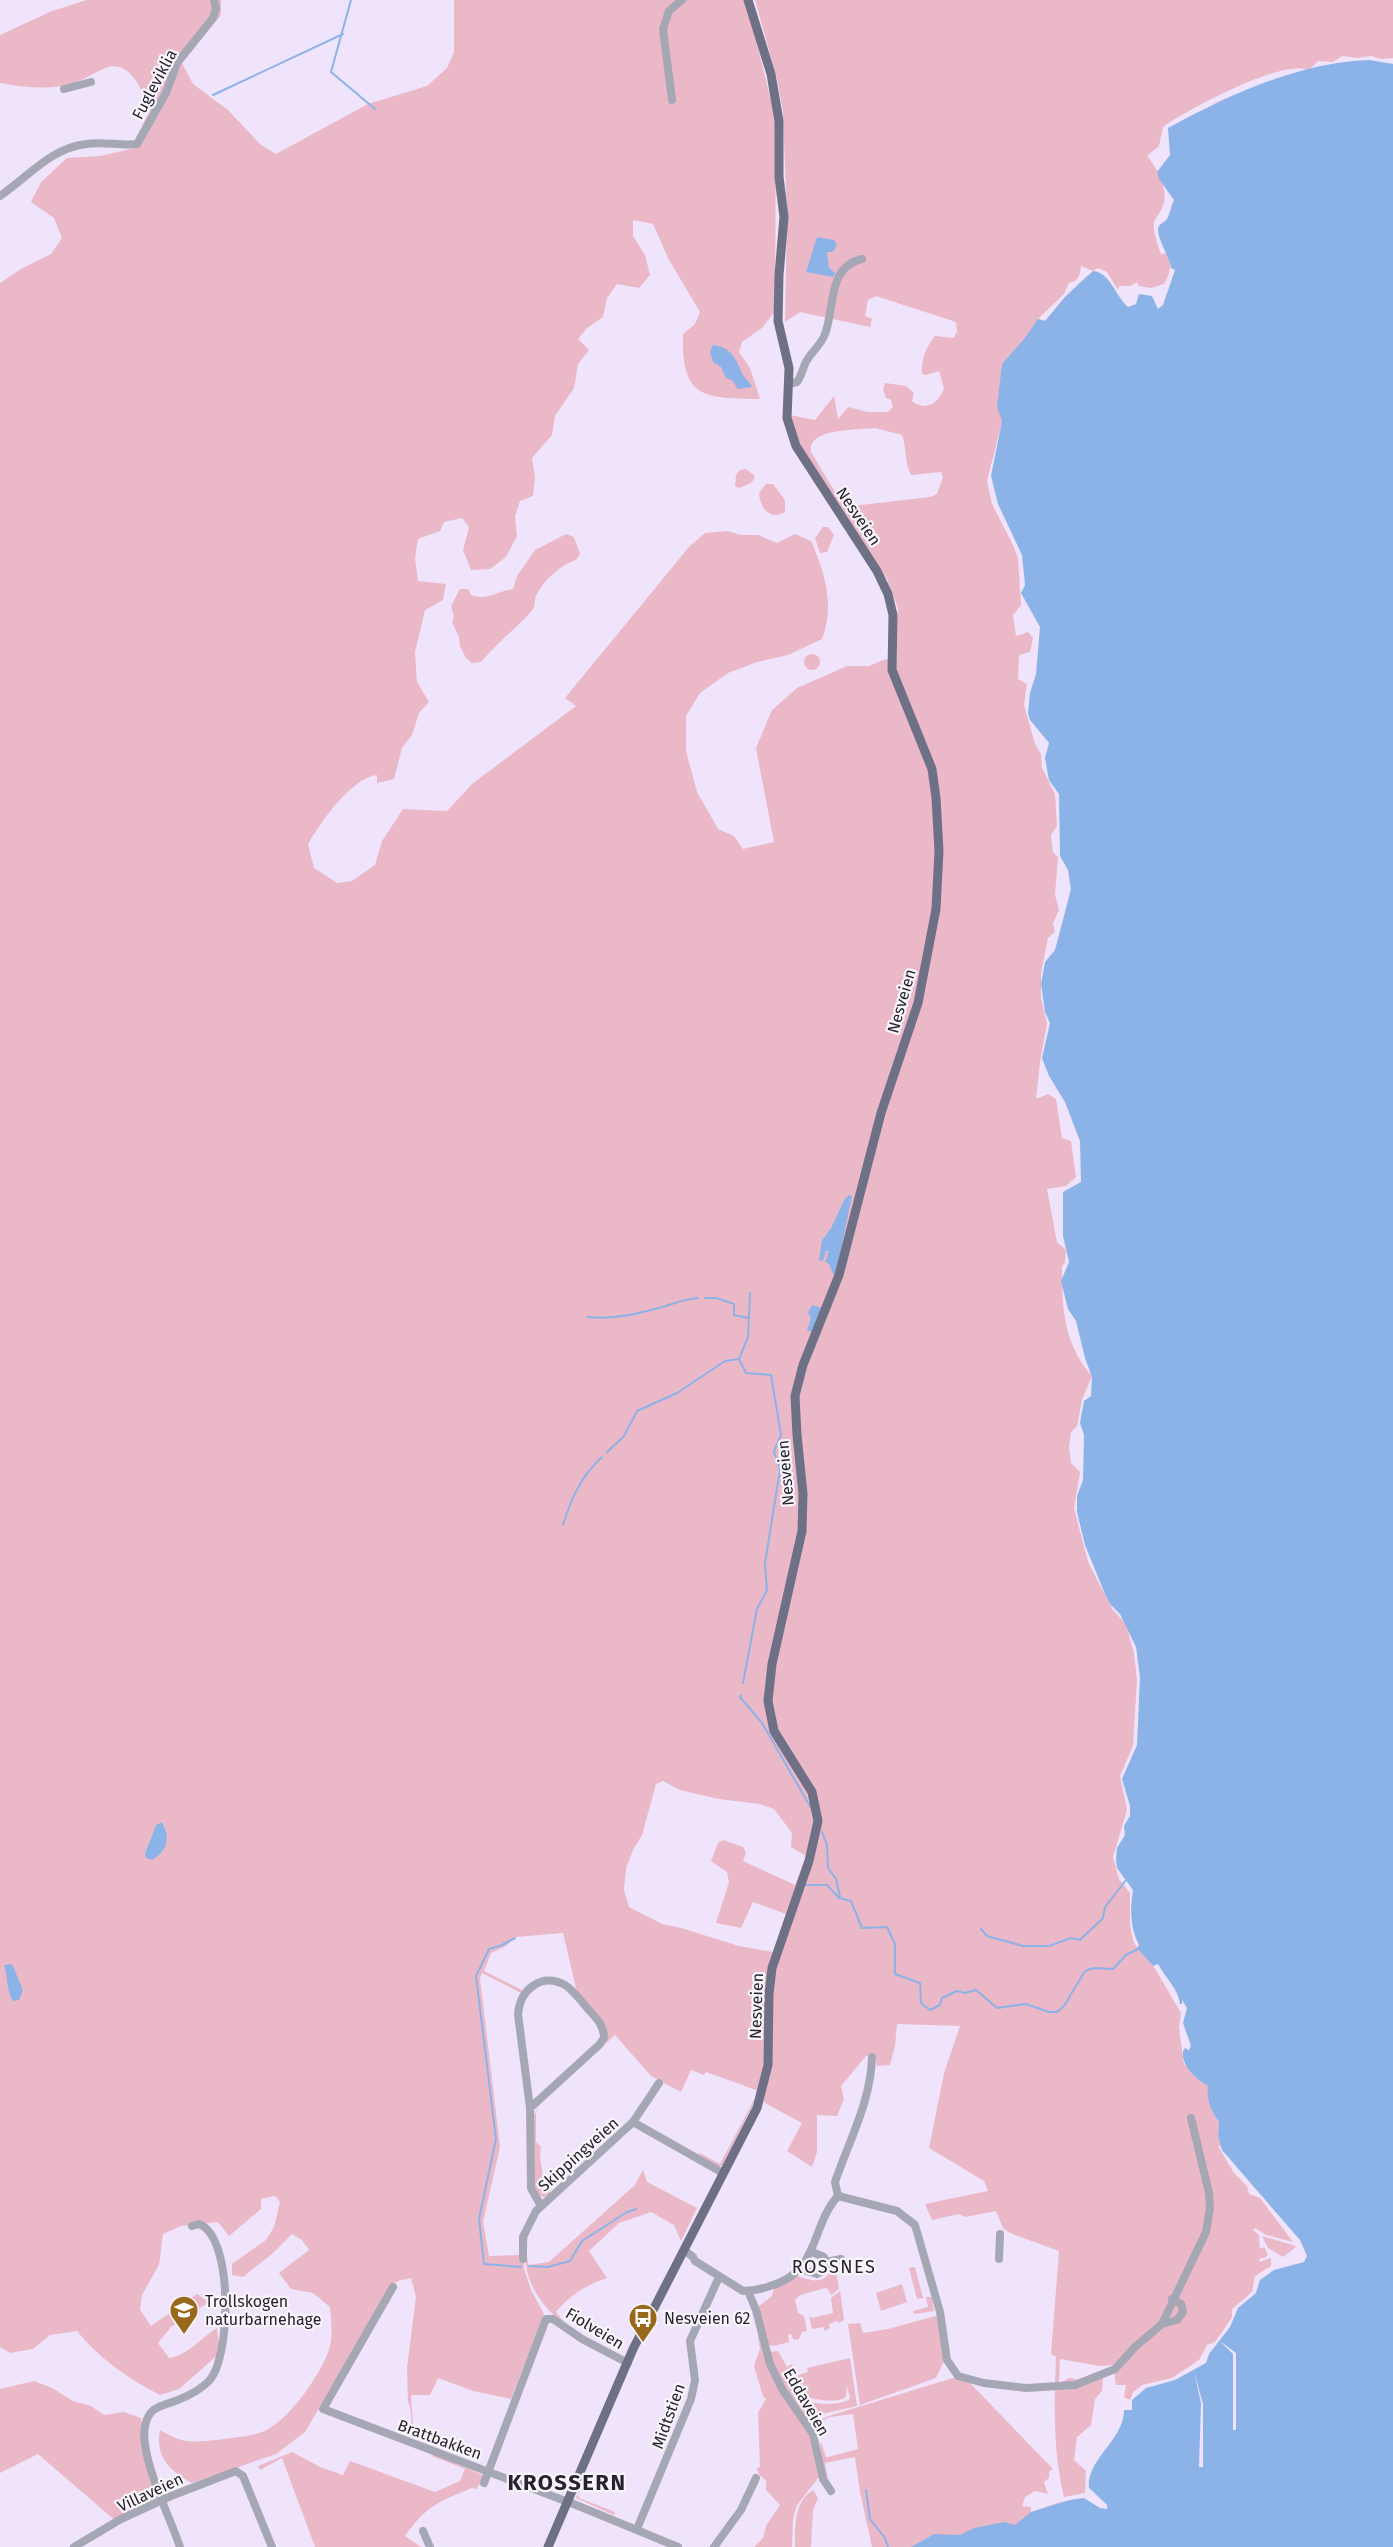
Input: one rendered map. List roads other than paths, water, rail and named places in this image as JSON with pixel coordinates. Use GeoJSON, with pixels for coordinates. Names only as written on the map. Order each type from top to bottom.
{"type":"FeatureCollection","features":[{"type":"Feature","properties":{"kind":"main road","name":"Nesveien"},"geometry":{"type":"LineString","coordinates":[[548,2547],[628,2363],[757,2108],[765,2083],[770,2043],[769,1994],[772,1968],[818,1828],[817,1807],[812,1792],[774,1731],[768,1701],[772,1664],[802,1531],[803,1497],[797,1445],[795,1396],[802,1365],[840,1275],[881,1113],[918,1003],[938,891],[935,786],[924,747],[893,674],[893,615],[888,594],[877,571],[796,446],[787,418],[789,368],[778,321],[784,217],[780,177],[779,121],[771,74],[747,1]]}},
{"type":"Feature","properties":{"kind":"street","name":"Fugleviklia"},"geometry":{"type":"LineString","coordinates":[[0,196],[44,162],[68,147],[90,143],[137,144],[166,93],[177,63],[213,18],[216,8],[214,0]]}},
{"type":"Feature","properties":{"kind":"street"},"geometry":{"type":"LineString","coordinates":[[672,100],[663,29],[669,11],[682,0]]}},
{"type":"Feature","properties":{"kind":"street"},"geometry":{"type":"LineString","coordinates":[[64,89],[91,82]]}},
{"type":"Feature","properties":{"kind":"street"},"geometry":{"type":"LineString","coordinates":[[789,384],[797,382],[806,362],[825,337],[832,296],[838,278],[848,265],[862,259]]}},
{"type":"Feature","properties":{"kind":"street","name":"Skippingveien"},"geometry":{"type":"LineString","coordinates":[[530,2108],[604,2038],[601,2025],[572,1992],[565,1986],[552,1981],[543,1981],[528,1988],[519,2006],[530,2108],[531,2188],[541,2206]]}},
{"type":"Feature","properties":{"kind":"street"},"geometry":{"type":"LineString","coordinates":[[838,2196],[835,2182],[871,2079],[872,2056]]}},
{"type":"Feature","properties":{"kind":"street","name":"Skippingveien"},"geometry":{"type":"LineString","coordinates":[[523,2259],[525,2230],[541,2206],[633,2122],[659,2083]]}},
{"type":"Feature","properties":{"kind":"street"},"geometry":{"type":"LineString","coordinates":[[1162,2324],[1206,2232],[1209,2219],[1209,2193],[1191,2118]]}},
{"type":"Feature","properties":{"kind":"street","name":"Skippingveien"},"geometry":{"type":"LineString","coordinates":[[633,2122],[723,2173]]}},
{"type":"Feature","properties":{"kind":"street"},"geometry":{"type":"LineString","coordinates":[[682,2253],[739,2289],[748,2291],[779,2284],[800,2269],[812,2252],[830,2206],[838,2196]]}},
{"type":"Feature","properties":{"kind":"street"},"geometry":{"type":"LineString","coordinates":[[838,2196],[897,2211],[915,2226],[940,2312],[947,2361],[962,2378],[1026,2388],[1075,2385],[1115,2369],[1135,2347],[1162,2324],[1177,2320],[1183,2312],[1181,2304],[1172,2299]]}},
{"type":"Feature","properties":{"kind":"street"},"geometry":{"type":"LineString","coordinates":[[180,2547],[151,2472],[144,2435],[146,2423],[157,2406],[202,2387],[214,2375],[220,2354],[224,2321],[224,2291],[218,2247],[207,2229],[199,2224],[192,2226]]}},
{"type":"Feature","properties":{"kind":"street"},"geometry":{"type":"LineString","coordinates":[[999,2259],[1000,2234]]}},
{"type":"Feature","properties":{"kind":"street"},"geometry":{"type":"LineString","coordinates":[[800,2269],[819,2273],[826,2269],[824,2257],[812,2252]]}},
{"type":"Feature","properties":{"kind":"street"},"geometry":{"type":"LineString","coordinates":[[826,2262],[841,2259]]}},
{"type":"Feature","properties":{"kind":"street","name":"Midtstien"},"geometry":{"type":"LineString","coordinates":[[637,2529],[693,2393],[695,2380],[690,2341],[719,2277]]}},
{"type":"Feature","properties":{"kind":"street","name":"Brattbakken"},"geometry":{"type":"LineString","coordinates":[[393,2287],[323,2409],[568,2502],[678,2547]]}},
{"type":"Feature","properties":{"kind":"street","name":"Eddaveien"},"geometry":{"type":"LineString","coordinates":[[748,2291],[756,2310],[770,2364],[786,2396],[813,2434],[823,2479],[831,2491]]}},
{"type":"Feature","properties":{"kind":"street","name":"Fiolveien"},"geometry":{"type":"LineString","coordinates":[[488,2471],[544,2321],[548,2318],[594,2346],[628,2363]]}},
{"type":"Feature","properties":{"kind":"street"},"geometry":{"type":"LineString","coordinates":[[484,2483],[488,2471]]}},
{"type":"Feature","properties":{"kind":"street","name":"Villaveien"},"geometry":{"type":"LineString","coordinates":[[74,2547],[121,2519],[229,2473],[240,2473],[272,2547]]}},
{"type":"Feature","properties":{"kind":"street"},"geometry":{"type":"LineString","coordinates":[[714,2547],[741,2510],[756,2478]]}},
{"type":"Feature","properties":{"kind":"street"},"geometry":{"type":"LineString","coordinates":[[423,2531],[430,2547]]}},
{"type":"Feature","properties":{"kind":"water"},"geometry":{"type":"Polygon","coordinates":[[[1369,60],[1393,64],[1393,2547],[911,2547],[934,2534],[960,2535],[974,2528],[1004,2522],[1015,2525],[1031,2512],[1070,2500],[1084,2498],[1107,2509],[1107,2505],[1089,2490],[1089,2479],[1098,2459],[1118,2431],[1124,2410],[1132,2410],[1132,2400],[1146,2388],[1175,2380],[1206,2363],[1209,2354],[1230,2327],[1238,2308],[1256,2293],[1260,2280],[1274,2270],[1304,2262],[1307,2256],[1300,2240],[1222,2150],[1218,2136],[1219,2122],[1210,2105],[1208,2086],[1190,2072],[1184,2062],[1183,2051],[1185,2048],[1189,2050],[1191,2046],[1183,2023],[1187,2008],[1182,2000],[1180,2004],[1174,1989],[1158,1964],[1153,1966],[1137,1948],[1139,1945],[1134,1932],[1131,1904],[1133,1890],[1117,1868],[1117,1848],[1125,1835],[1124,1826],[1130,1816],[1130,1806],[1122,1779],[1137,1745],[1140,1677],[1136,1647],[1120,1614],[1110,1604],[1105,1594],[1085,1545],[1077,1512],[1077,1496],[1083,1480],[1084,1435],[1080,1423],[1084,1401],[1091,1396],[1092,1377],[1076,1321],[1068,1309],[1061,1281],[1069,1262],[1063,1236],[1063,1192],[1081,1182],[1080,1141],[1065,1102],[1049,1076],[1042,1058],[1050,1023],[1045,1012],[1041,984],[1045,962],[1055,950],[1071,889],[1068,870],[1060,856],[1059,794],[1049,780],[1045,758],[1049,743],[1030,720],[1028,713],[1030,693],[1036,674],[1040,627],[1021,593],[1025,585],[1022,555],[998,504],[991,476],[1002,421],[997,407],[1002,364],[1038,319],[1045,321],[1065,297],[1093,271],[1099,272],[1108,280],[1128,307],[1136,304],[1139,294],[1152,296],[1158,309],[1163,305],[1175,270],[1171,268],[1158,230],[1167,219],[1174,200],[1159,179],[1157,172],[1170,155],[1168,128],[1239,93],[1291,74],[1343,62],[1369,60]]]}},
{"type":"Feature","properties":{"kind":"water"},"geometry":{"type":"Polygon","coordinates":[[[817,237],[834,240],[837,245],[833,252],[827,252],[829,268],[835,273],[833,277],[806,272],[817,237]]]}},
{"type":"Feature","properties":{"kind":"water"},"geometry":{"type":"Polygon","coordinates":[[[713,345],[729,351],[752,387],[738,389],[732,380],[726,378],[721,367],[713,362],[710,352],[713,345]]]}},
{"type":"Feature","properties":{"kind":"water"},"geometry":{"type":"Polygon","coordinates":[[[849,1195],[852,1196],[836,1274],[833,1274],[829,1264],[825,1262],[829,1251],[826,1251],[823,1261],[819,1260],[822,1240],[849,1195]]]}},
{"type":"Feature","properties":{"kind":"water"},"geometry":{"type":"Polygon","coordinates":[[[812,1305],[821,1308],[813,1331],[807,1331],[811,1318],[808,1313],[812,1305]]]}},
{"type":"Feature","properties":{"kind":"water"},"geometry":{"type":"Polygon","coordinates":[[[162,1822],[166,1833],[166,1844],[161,1853],[152,1860],[146,1858],[145,1853],[156,1825],[162,1822]]]}},
{"type":"Feature","properties":{"kind":"water"},"geometry":{"type":"Polygon","coordinates":[[[12,1964],[23,1990],[19,2000],[13,2001],[4,1965],[12,1964]]]}},
{"type":"Feature","properties":{"kind":"waterway"},"geometry":{"type":"LineString","coordinates":[[351,0],[331,72],[375,109]]}},
{"type":"Feature","properties":{"kind":"waterway"},"geometry":{"type":"LineString","coordinates":[[213,95],[343,34]]}},
{"type":"Feature","properties":{"kind":"waterway"},"geometry":{"type":"LineString","coordinates":[[743,1683],[757,1609],[767,1590],[765,1563],[780,1470],[774,1451],[781,1435],[771,1375],[746,1373],[739,1359],[748,1337],[750,1293]]}},
{"type":"Feature","properties":{"kind":"waterway"},"geometry":{"type":"LineString","coordinates":[[588,1317],[608,1318],[628,1315],[698,1298]]}},
{"type":"Feature","properties":{"kind":"waterway"},"geometry":{"type":"LineString","coordinates":[[705,1298],[716,1298],[734,1304],[734,1315],[748,1318]]}},
{"type":"Feature","properties":{"kind":"waterway"},"geometry":{"type":"LineString","coordinates":[[607,1452],[624,1436],[637,1411],[677,1393],[725,1361],[739,1359]]}},
{"type":"Feature","properties":{"kind":"waterway"},"geometry":{"type":"LineString","coordinates":[[563,1525],[578,1488],[588,1472],[602,1457]]}},
{"type":"Feature","properties":{"kind":"waterway"},"geometry":{"type":"LineString","coordinates":[[741,1695],[740,1697],[762,1723],[811,1808]]}},
{"type":"Feature","properties":{"kind":"waterway"},"geometry":{"type":"LineString","coordinates":[[822,1832],[827,1845],[828,1868],[836,1879],[840,1897]]}},
{"type":"Feature","properties":{"kind":"waterway"},"geometry":{"type":"LineString","coordinates":[[981,1929],[987,1936],[1023,1946],[1049,1946],[1071,1938],[1080,1940],[1103,1918],[1105,1907],[1126,1880]]}},
{"type":"Feature","properties":{"kind":"waterway"},"geometry":{"type":"LineString","coordinates":[[806,1885],[827,1885],[839,1898],[851,1901],[862,1928],[887,1927],[895,1944],[895,1974],[920,1983],[921,2003],[930,2010],[940,2005],[942,1998],[957,1991],[965,1993],[976,1990],[997,2008],[1026,2004],[1049,2012],[1057,2012],[1064,2006],[1085,1971],[1094,1968],[1113,1969],[1126,1955],[1138,1949]]}},
{"type":"Feature","properties":{"kind":"waterway"},"geometry":{"type":"LineString","coordinates":[[515,1938],[489,1949],[476,1976],[496,2139],[479,2219],[484,2264],[521,2267]]}},
{"type":"Feature","properties":{"kind":"waterway"},"geometry":{"type":"LineString","coordinates":[[529,2266],[548,2267],[570,2261],[582,2241],[627,2212],[636,2209]]}},
{"type":"Feature","properties":{"kind":"waterway"},"geometry":{"type":"LineString","coordinates":[[866,2490],[870,2519],[885,2538],[888,2547]]}},
{"type":"Feature","properties":{"kind":"place","name":"Trollskogen naturbarnehage"},"geometry":{"type":"Point","coordinates":[184,2336]}},
{"type":"Feature","properties":{"kind":"place","name":"Nesveien 62"},"geometry":{"type":"Point","coordinates":[643,2344]}},
{"type":"Feature","properties":{"kind":"district","name":"ROSSNES"},"geometry":{"type":"Point","coordinates":[834,2267]}},
{"type":"Feature","properties":{"kind":"district","name":"KROSSERN"},"geometry":{"type":"Point","coordinates":[567,2482]}}]}
